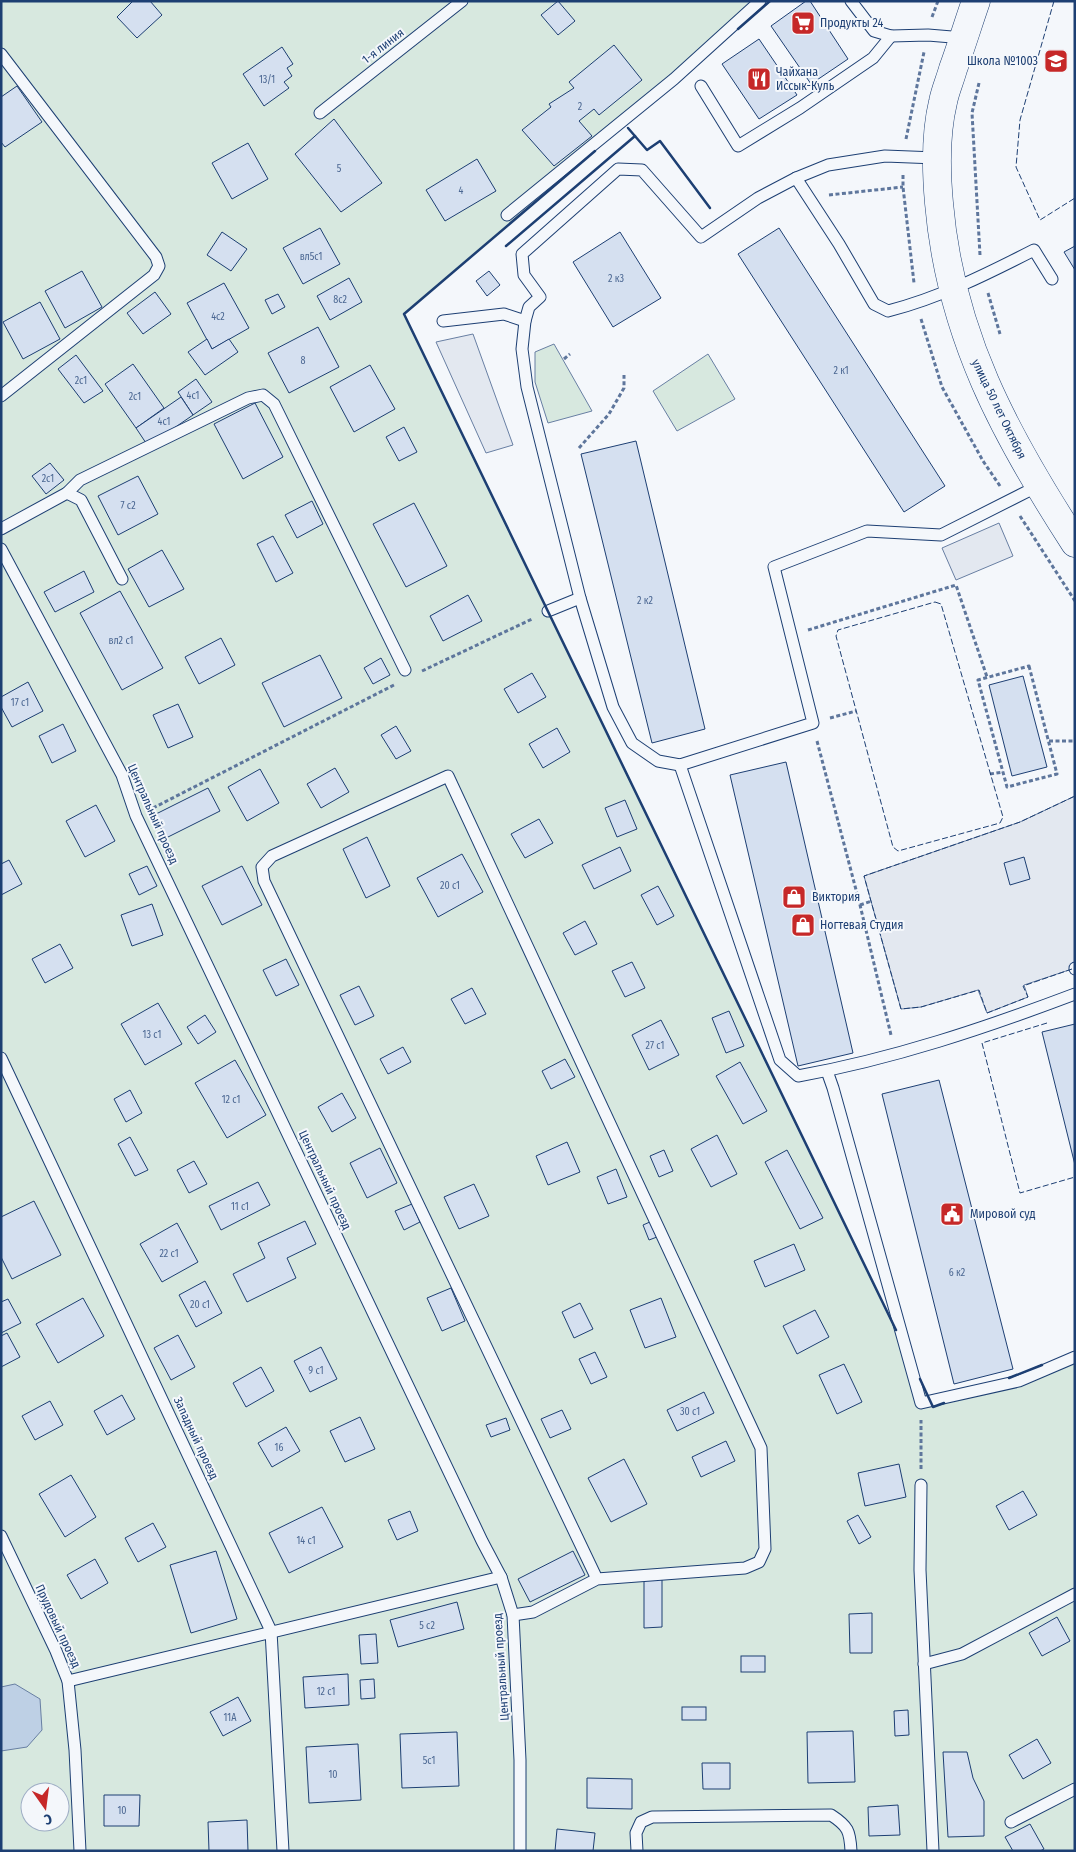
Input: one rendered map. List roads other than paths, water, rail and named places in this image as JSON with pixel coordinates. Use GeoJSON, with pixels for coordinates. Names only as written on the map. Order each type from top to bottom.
{"type":"FeatureCollection","features":[{"type":"Feature","properties":{"kind":"street","name":"улица 50 лет Октября"},"geometry":{"type":"LineString","coordinates":[[976,1],[943,101],[936,158],[940,218],[952,289],[970,347],[990,394],[1038,486],[1075,543]]}},
{"type":"Feature","properties":{"kind":"lane","name":"1-я линия"},"geometry":{"type":"LineString","coordinates":[[320,113],[462,1]]}},
{"type":"Feature","properties":{"kind":"lane"},"geometry":{"type":"LineString","coordinates":[[507,215],[674,79],[760,1]]}},
{"type":"Feature","properties":{"kind":"lane"},"geometry":{"type":"LineString","coordinates":[[852,1],[874,31],[891,36],[928,35],[964,38]]}},
{"type":"Feature","properties":{"kind":"lane"},"geometry":{"type":"LineString","coordinates":[[701,86],[738,146],[800,108],[873,58],[891,36]]}},
{"type":"Feature","properties":{"kind":"lane"},"geometry":{"type":"LineString","coordinates":[[1,54],[156,258],[158,266],[154,275],[1,396]]}},
{"type":"Feature","properties":{"kind":"lane"},"geometry":{"type":"LineString","coordinates":[[936,158],[885,156],[828,165],[796,178],[758,198],[701,237],[642,170],[618,169],[522,254],[524,275],[540,297],[529,307],[525,321],[522,349],[527,387],[580,598],[612,707],[632,743],[658,761],[680,765],[813,723],[774,567],[867,531],[942,535],[1038,486]]}},
{"type":"Feature","properties":{"kind":"lane"},"geometry":{"type":"LineString","coordinates":[[796,178],[839,244],[874,304],[888,312],[917,304],[983,276],[1034,250],[1052,279]]}},
{"type":"Feature","properties":{"kind":"lane"},"geometry":{"type":"LineString","coordinates":[[443,321],[504,314],[525,321]]}},
{"type":"Feature","properties":{"kind":"lane"},"geometry":{"type":"LineString","coordinates":[[1,529],[67,493],[80,480],[248,398],[263,395],[274,404],[405,670]]}},
{"type":"Feature","properties":{"kind":"lane"},"geometry":{"type":"LineString","coordinates":[[67,493],[81,500],[122,579]]}},
{"type":"Feature","properties":{"kind":"lane","name":"Центральный проезд"},"geometry":{"type":"LineString","coordinates":[[1,549],[122,775],[136,816],[473,1523],[501,1577],[513,1615],[520,1760],[520,1851]]}},
{"type":"Feature","properties":{"kind":"lane"},"geometry":{"type":"LineString","coordinates":[[548,611],[580,598]]}},
{"type":"Feature","properties":{"kind":"lane"},"geometry":{"type":"LineString","coordinates":[[680,765],[780,1060],[798,1076],[827,1071],[895,1053],[1005,1020],[1075,994]]}},
{"type":"Feature","properties":{"kind":"lane"},"geometry":{"type":"LineString","coordinates":[[513,1615],[533,1612],[597,1579],[745,1568],[758,1562],[765,1549],[761,1448],[448,776],[272,856],[262,867],[264,881],[597,1579]]}},
{"type":"Feature","properties":{"kind":"lane","name":"Западный проезд"},"geometry":{"type":"LineString","coordinates":[[1,1058],[271,1631],[283,1851]]}},
{"type":"Feature","properties":{"kind":"lane"},"geometry":{"type":"LineString","coordinates":[[827,1071],[922,1403],[1019,1381],[1075,1357]]}},
{"type":"Feature","properties":{"kind":"lane"},"geometry":{"type":"LineString","coordinates":[[921,1484],[920,1570],[933,1851]]}},
{"type":"Feature","properties":{"kind":"lane","name":"Прудовый проезд"},"geometry":{"type":"LineString","coordinates":[[1,1536],[56,1651],[68,1681],[75,1750],[80,1851]]}},
{"type":"Feature","properties":{"kind":"lane"},"geometry":{"type":"LineString","coordinates":[[68,1681],[501,1577]]}},
{"type":"Feature","properties":{"kind":"lane"},"geometry":{"type":"LineString","coordinates":[[924,1664],[962,1654],[1075,1594]]}},
{"type":"Feature","properties":{"kind":"lane"},"geometry":{"type":"LineString","coordinates":[[1011,1822],[1075,1789]]}},
{"type":"Feature","properties":{"kind":"lane"},"geometry":{"type":"LineString","coordinates":[[637,1851],[636,1834],[641,1822],[652,1817],[831,1816],[845,1824],[851,1851]]}},
{"type":"Feature","properties":{"kind":"water"},"geometry":{"type":"Polygon","coordinates":[[[15,1684],[40,1699],[42,1730],[27,1747],[1,1751],[1,1687],[15,1684]]]}},
{"type":"Feature","properties":{"kind":"place","name":"Продукты 24"},"geometry":{"type":"Point","coordinates":[803,23]}},
{"type":"Feature","properties":{"kind":"place","name":"Школа №1003"},"geometry":{"type":"Point","coordinates":[1056,61]}},
{"type":"Feature","properties":{"kind":"place","name":"Чайхана Иссык-Куль"},"geometry":{"type":"Point","coordinates":[759,79]}},
{"type":"Feature","properties":{"kind":"place","name":"Виктория"},"geometry":{"type":"Point","coordinates":[794,897]}},
{"type":"Feature","properties":{"kind":"place","name":"Ногтевая Студия"},"geometry":{"type":"Point","coordinates":[803,925]}},
{"type":"Feature","properties":{"kind":"place","name":"Мировой суд"},"geometry":{"type":"Point","coordinates":[952,1214]}}]}
